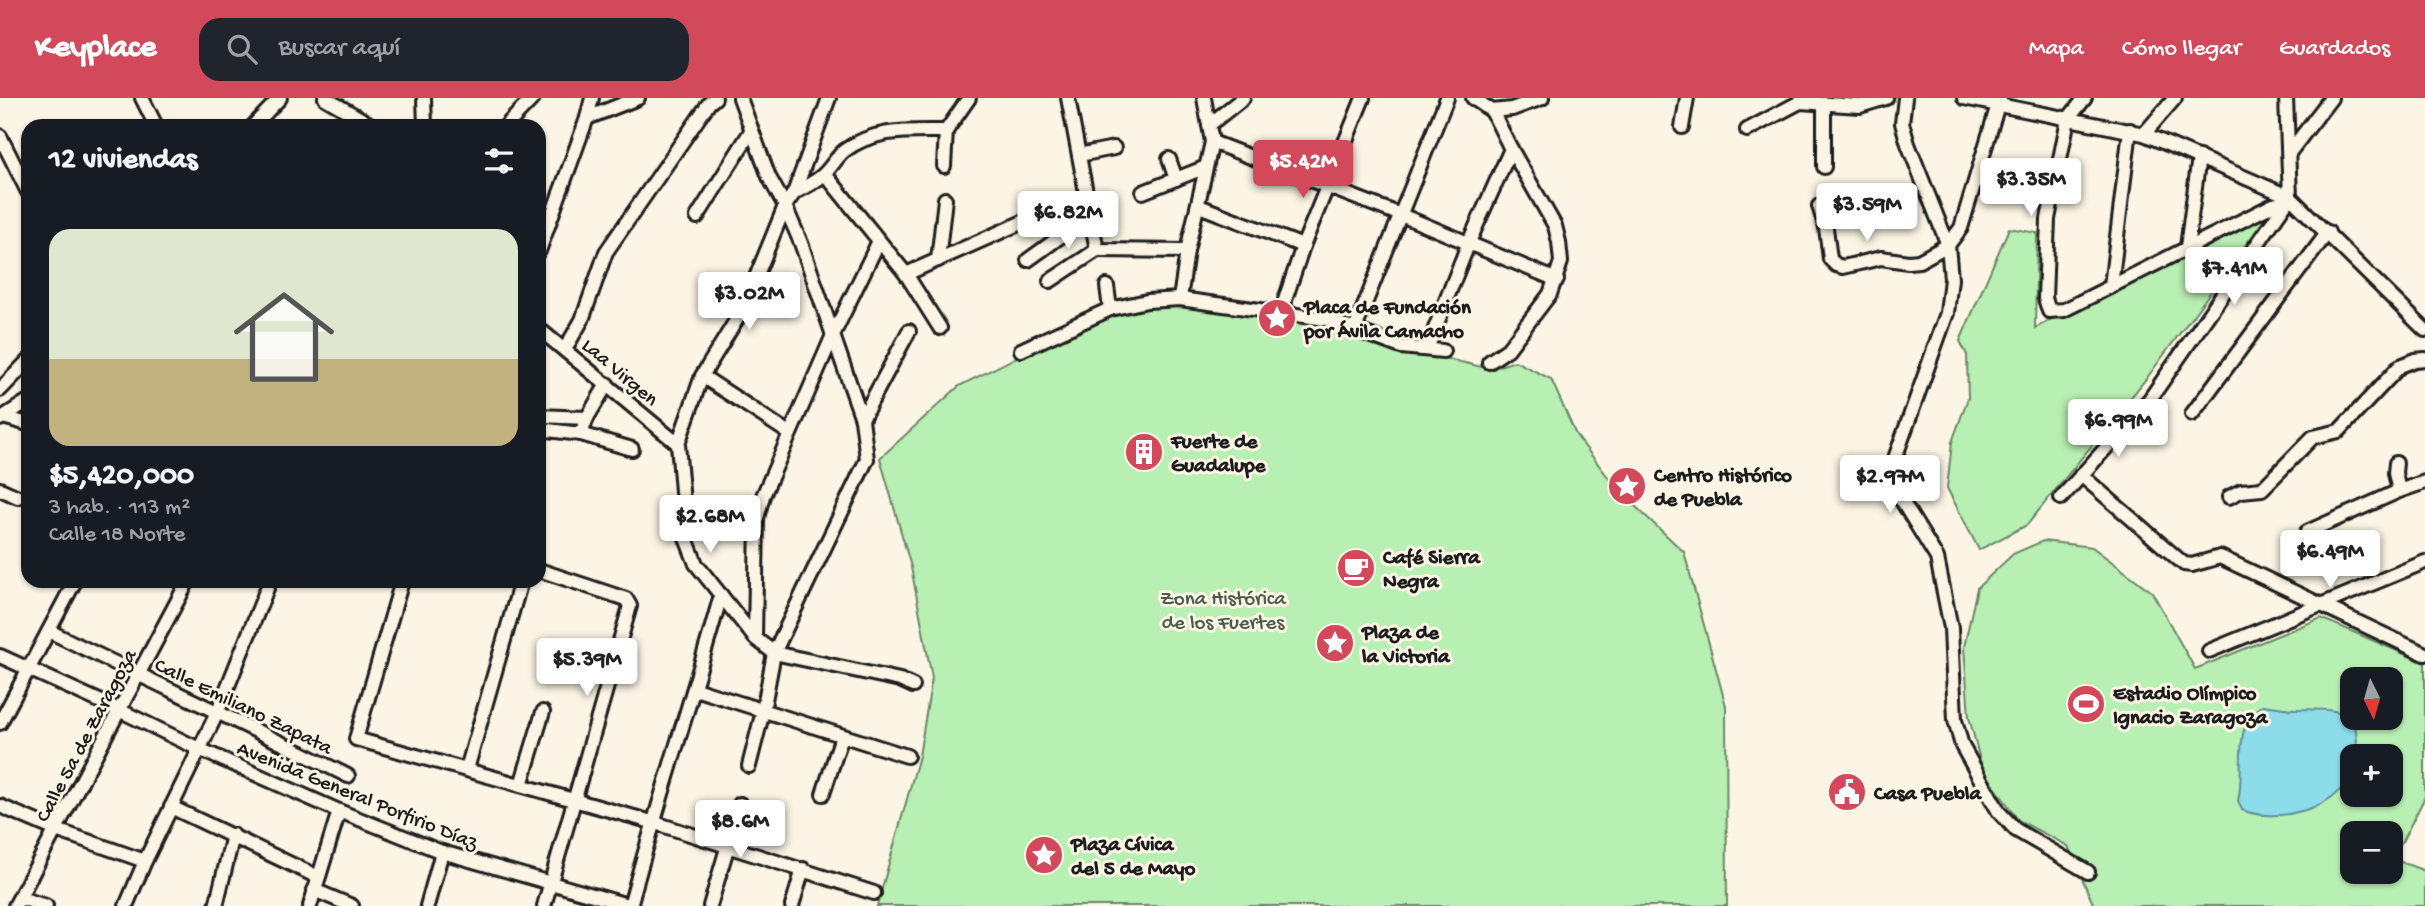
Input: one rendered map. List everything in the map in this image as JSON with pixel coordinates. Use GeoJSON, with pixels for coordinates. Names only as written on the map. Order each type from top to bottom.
{"type":"FeatureCollection","features":[{"type":"Feature","properties":{"kind":"street"},"geometry":{"type":"LineString","coordinates":[[142,98],[152,119]]}},
{"type":"Feature","properties":{"kind":"street"},"geometry":{"type":"LineString","coordinates":[[260,119],[280,98]]}},
{"type":"Feature","properties":{"kind":"street"},"geometry":{"type":"LineString","coordinates":[[326,98],[361,119]]}},
{"type":"Feature","properties":{"kind":"street"},"geometry":{"type":"LineString","coordinates":[[424,98],[425,119]]}},
{"type":"Feature","properties":{"kind":"street"},"geometry":{"type":"LineString","coordinates":[[513,119],[533,98]]}},
{"type":"Feature","properties":{"kind":"street"},"geometry":{"type":"LineString","coordinates":[[546,219],[587,118],[592,98]]}},
{"type":"Feature","properties":{"kind":"street"},"geometry":{"type":"LineString","coordinates":[[587,118],[638,98]]}},
{"type":"Feature","properties":{"kind":"street"},"geometry":{"type":"LineString","coordinates":[[565,349],[582,320],[606,252],[715,98]]}},
{"type":"Feature","properties":{"kind":"street"},"geometry":{"type":"LineString","coordinates":[[740,98],[775,191],[798,235],[862,419],[867,459],[774,653],[750,766]]}},
{"type":"Feature","properties":{"kind":"street"},"geometry":{"type":"LineString","coordinates":[[829,98],[794,194],[785,206],[743,309],[702,376],[678,444],[686,538],[696,564],[755,638],[774,653],[900,680],[913,686]]}},
{"type":"Feature","properties":{"kind":"street"},"geometry":{"type":"LineString","coordinates":[[944,166],[946,131],[969,98]]}},
{"type":"Feature","properties":{"kind":"street"},"geometry":{"type":"LineString","coordinates":[[1068,98],[1097,250]]}},
{"type":"Feature","properties":{"kind":"street"},"geometry":{"type":"LineString","coordinates":[[1180,299],[1187,251],[1212,142],[1204,98]]}},
{"type":"Feature","properties":{"kind":"street"},"geometry":{"type":"LineString","coordinates":[[1209,125],[1242,98]]}},
{"type":"Feature","properties":{"kind":"street"},"geometry":{"type":"LineString","coordinates":[[1283,313],[1284,300],[1303,246],[1363,98]]}},
{"type":"Feature","properties":{"kind":"street"},"geometry":{"type":"LineString","coordinates":[[1355,329],[1447,98]]}},
{"type":"Feature","properties":{"kind":"street"},"geometry":{"type":"LineString","coordinates":[[1473,98],[1492,111],[1555,226],[1561,262],[1550,294],[1508,349],[1489,362]]}},
{"type":"Feature","properties":{"kind":"street"},"geometry":{"type":"LineString","coordinates":[[1492,111],[1512,109],[1542,98]]}},
{"type":"Feature","properties":{"kind":"street"},"geometry":{"type":"LineString","coordinates":[[1682,127],[1687,98]]}},
{"type":"Feature","properties":{"kind":"street"},"geometry":{"type":"LineString","coordinates":[[1747,130],[1798,100],[1860,106],[1886,98]]}},
{"type":"Feature","properties":{"kind":"street"},"geometry":{"type":"LineString","coordinates":[[1905,98],[1902,123],[1948,245],[1951,279],[1947,313],[1894,461],[1894,488],[1937,558],[1951,628],[1955,720],[1962,746],[1987,793],[2007,821],[2045,849],[2088,872]]}},
{"type":"Feature","properties":{"kind":"street"},"geometry":{"type":"LineString","coordinates":[[1964,98],[1999,101],[2068,119],[2144,134],[2288,199],[2328,232],[2425,330]]}},
{"type":"Feature","properties":{"kind":"street"},"geometry":{"type":"LineString","coordinates":[[2085,98],[2068,119],[2048,219],[2045,298],[2049,311],[2064,310],[2288,199]]}},
{"type":"Feature","properties":{"kind":"street"},"geometry":{"type":"LineString","coordinates":[[2144,134],[2175,98]]}},
{"type":"Feature","properties":{"kind":"street"},"geometry":{"type":"LineString","coordinates":[[2061,498],[2150,398],[2288,199],[2286,98]]}},
{"type":"Feature","properties":{"kind":"street"},"geometry":{"type":"LineString","coordinates":[[2289,153],[2331,98]]}},
{"type":"Feature","properties":{"kind":"street"},"geometry":{"type":"LineString","coordinates":[[1819,206],[1826,228],[1830,259],[1836,265],[1843,267],[1881,258],[1919,261],[1948,245],[1961,229],[1999,101]]}},
{"type":"Feature","properties":{"kind":"street"},"geometry":{"type":"LineString","coordinates":[[1824,104],[1824,166]]}},
{"type":"Feature","properties":{"kind":"street"},"geometry":{"type":"LineString","coordinates":[[2111,286],[2130,130]]}},
{"type":"Feature","properties":{"kind":"street"},"geometry":{"type":"LineString","coordinates":[[696,217],[751,131]]}},
{"type":"Feature","properties":{"kind":"street"},"geometry":{"type":"LineString","coordinates":[[794,194],[825,174],[835,160],[858,142],[901,131],[946,131]]}},
{"type":"Feature","properties":{"kind":"street"},"geometry":{"type":"LineString","coordinates":[[0,136],[21,178]]}},
{"type":"Feature","properties":{"kind":"street"},"geometry":{"type":"LineString","coordinates":[[1212,142],[1469,242],[1556,280]]}},
{"type":"Feature","properties":{"kind":"street"},"geometry":{"type":"LineString","coordinates":[[1079,155],[1114,148]]}},
{"type":"Feature","properties":{"kind":"street"},"geometry":{"type":"LineString","coordinates":[[1427,349],[1469,242],[1511,149]]}},
{"type":"Feature","properties":{"kind":"street"},"geometry":{"type":"LineString","coordinates":[[2187,247],[2199,158]]}},
{"type":"Feature","properties":{"kind":"street"},"geometry":{"type":"LineString","coordinates":[[1169,159],[1176,179]]}},
{"type":"Feature","properties":{"kind":"street"},"geometry":{"type":"LineString","coordinates":[[1143,192],[1206,167]]}},
{"type":"Feature","properties":{"kind":"street"},"geometry":{"type":"LineString","coordinates":[[825,174],[906,274],[940,328]]}},
{"type":"Feature","properties":{"kind":"street"},"geometry":{"type":"LineString","coordinates":[[938,260],[945,199]]}},
{"type":"Feature","properties":{"kind":"street"},"geometry":{"type":"LineString","coordinates":[[1199,206],[1303,246]]}},
{"type":"Feature","properties":{"kind":"street"},"geometry":{"type":"LineString","coordinates":[[1028,260],[1090,215]]}},
{"type":"Feature","properties":{"kind":"street"},"geometry":{"type":"LineString","coordinates":[[906,274],[1034,217]]}},
{"type":"Feature","properties":{"kind":"street"},"geometry":{"type":"LineString","coordinates":[[2192,414],[2328,232]]}},
{"type":"Feature","properties":{"kind":"street"},"geometry":{"type":"LineString","coordinates":[[755,638],[757,517],[763,496],[833,335],[879,241]]}},
{"type":"Feature","properties":{"kind":"street"},"geometry":{"type":"LineString","coordinates":[[1050,281],[1097,250],[1187,251]]}},
{"type":"Feature","properties":{"kind":"street"},"geometry":{"type":"LineString","coordinates":[[1107,286],[1110,309]]}},
{"type":"Feature","properties":{"kind":"street"},"geometry":{"type":"LineString","coordinates":[[1021,350],[1110,309],[1147,301],[1180,299],[1326,319],[1401,347],[1443,351]]}},
{"type":"Feature","properties":{"kind":"street"},"geometry":{"type":"LineString","coordinates":[[862,419],[909,331]]}},
{"type":"Feature","properties":{"kind":"street","name":"Laa Virgen"},"geometry":{"type":"LineString","coordinates":[[546,334],[678,444]]}},
{"type":"Feature","properties":{"kind":"street"},"geometry":{"type":"LineString","coordinates":[[2229,497],[2241,491],[2262,489],[2313,437],[2339,431],[2400,366],[2425,359]]}},
{"type":"Feature","properties":{"kind":"street"},"geometry":{"type":"LineString","coordinates":[[0,390],[21,368]]}},
{"type":"Feature","properties":{"kind":"street"},"geometry":{"type":"LineString","coordinates":[[702,376],[789,433]]}},
{"type":"Feature","properties":{"kind":"street"},"geometry":{"type":"LineString","coordinates":[[580,434],[607,384]]}},
{"type":"Feature","properties":{"kind":"street"},"geometry":{"type":"LineString","coordinates":[[1,418],[21,405]]}},
{"type":"Feature","properties":{"kind":"street"},"geometry":{"type":"LineString","coordinates":[[546,415],[587,418]]}},
{"type":"Feature","properties":{"kind":"street"},"geometry":{"type":"LineString","coordinates":[[1,418],[21,422]]}},
{"type":"Feature","properties":{"kind":"street"},"geometry":{"type":"LineString","coordinates":[[546,430],[580,434],[632,449]]}},
{"type":"Feature","properties":{"kind":"street"},"geometry":{"type":"LineString","coordinates":[[2396,463],[2399,491]]}},
{"type":"Feature","properties":{"kind":"street"},"geometry":{"type":"LineString","coordinates":[[2081,475],[2184,564],[2192,565],[2220,557],[2425,654]]}},
{"type":"Feature","properties":{"kind":"street"},"geometry":{"type":"LineString","coordinates":[[2307,532],[2425,482]]}},
{"type":"Feature","properties":{"kind":"street"},"geometry":{"type":"LineString","coordinates":[[0,489],[18,497]]}},
{"type":"Feature","properties":{"kind":"street"},"geometry":{"type":"LineString","coordinates":[[2209,652],[2425,562]]}},
{"type":"Feature","properties":{"kind":"street"},"geometry":{"type":"LineString","coordinates":[[544,906],[630,606],[626,599],[546,572]]}},
{"type":"Feature","properties":{"kind":"street"},"geometry":{"type":"LineString","coordinates":[[0,723],[71,588]]}},
{"type":"Feature","properties":{"kind":"street","name":"Calle 5a de Zaragoza"},"geometry":{"type":"LineString","coordinates":[[18,902],[184,588]]}},
{"type":"Feature","properties":{"kind":"street"},"geometry":{"type":"LineString","coordinates":[[126,906],[218,711],[267,588]]}},
{"type":"Feature","properties":{"kind":"street"},"geometry":{"type":"LineString","coordinates":[[400,588],[356,739],[652,822],[874,893]]}},
{"type":"Feature","properties":{"kind":"street"},"geometry":{"type":"LineString","coordinates":[[467,769],[519,588]]}},
{"type":"Feature","properties":{"kind":"street"},"geometry":{"type":"LineString","coordinates":[[630,906],[652,822],[695,689],[721,595]]}},
{"type":"Feature","properties":{"kind":"street","name":"Calle Emiliano Zapata"},"geometry":{"type":"LineString","coordinates":[[49,631],[348,776]]}},
{"type":"Feature","properties":{"kind":"street","name":"Avenida General Porfirio Díaz"},"geometry":{"type":"LineString","coordinates":[[0,656],[199,749],[339,811],[442,852],[630,906]]}},
{"type":"Feature","properties":{"kind":"street"},"geometry":{"type":"LineString","coordinates":[[695,689],[907,756]]}},
{"type":"Feature","properties":{"kind":"street"},"geometry":{"type":"LineString","coordinates":[[521,785],[543,712]]}},
{"type":"Feature","properties":{"kind":"street"},"geometry":{"type":"LineString","coordinates":[[823,794],[842,736]]}},
{"type":"Feature","properties":{"kind":"street"},"geometry":{"type":"LineString","coordinates":[[710,906],[740,804]]}},
{"type":"Feature","properties":{"kind":"street"},"geometry":{"type":"LineString","coordinates":[[0,806],[55,830],[145,861]]}},
{"type":"Feature","properties":{"kind":"street"},"geometry":{"type":"LineString","coordinates":[[171,807],[233,835],[352,906]]}},
{"type":"Feature","properties":{"kind":"street"},"geometry":{"type":"LineString","coordinates":[[310,906],[339,811]]}},
{"type":"Feature","properties":{"kind":"street"},"geometry":{"type":"LineString","coordinates":[[216,906],[233,835]]}},
{"type":"Feature","properties":{"kind":"street"},"geometry":{"type":"LineString","coordinates":[[427,906],[442,852]]}},
{"type":"Feature","properties":{"kind":"street"},"geometry":{"type":"LineString","coordinates":[[792,906],[803,869]]}},
{"type":"Feature","properties":{"kind":"street"},"geometry":{"type":"LineString","coordinates":[[18,902],[46,906]]}},
{"type":"Feature","properties":{"kind":"green space"},"geometry":{"type":"Polygon","coordinates":[[[2269,213],[2146,379],[2027,525],[1979,550],[1947,488],[1952,442],[1968,398],[1967,355],[1960,341],[2009,228],[2037,233],[2035,328],[2186,249],[2269,213]]]}},
{"type":"Feature","properties":{"kind":"green space","name":"Zona Histórica de los Fuertes"},"geometry":{"type":"Polygon","coordinates":[[[1156,304],[1211,306],[1270,313],[1339,333],[1490,369],[1515,361],[1551,379],[1576,435],[1618,490],[1684,552],[1726,706],[1727,906],[877,906],[919,756],[932,678],[911,567],[880,458],[959,386],[1107,312],[1156,304]]]}},
{"type":"Feature","properties":{"kind":"green space"},"geometry":{"type":"Polygon","coordinates":[[[2043,541],[2092,547],[2152,592],[2195,669],[2321,618],[2425,663],[2425,797],[2403,840],[2403,821],[2340,821],[2340,884],[2403,884],[2403,863],[2425,871],[2425,906],[2094,906],[2068,846],[2018,820],[1982,768],[1969,717],[1964,647],[1977,588],[2013,554],[2043,541]]]}},
{"type":"Feature","properties":{"kind":"water"},"geometry":{"type":"Polygon","coordinates":[[[2263,705],[2340,713],[2340,730],[2356,730],[2357,739],[2356,744],[2340,744],[2340,789],[2319,804],[2287,814],[2255,814],[2242,810],[2238,801],[2241,748],[2246,723],[2263,705]]]}},
{"type":"Feature","properties":{"kind":"place","name":"Placa de Fundación por Ávila Camacho"},"geometry":{"type":"Point","coordinates":[1277,318]}},
{"type":"Feature","properties":{"kind":"place","name":"Fuerte de Guadalupe"},"geometry":{"type":"Point","coordinates":[1144,452]}},
{"type":"Feature","properties":{"kind":"place","name":"Centro Histórico de Puebla"},"geometry":{"type":"Point","coordinates":[1627,486]}},
{"type":"Feature","properties":{"kind":"place","name":"Café Sierra Negra"},"geometry":{"type":"Point","coordinates":[1356,568]}},
{"type":"Feature","properties":{"kind":"place","name":"Plaza de la Victoria"},"geometry":{"type":"Point","coordinates":[1335,643]}},
{"type":"Feature","properties":{"kind":"place","name":"Estadio Olímpico Ignacio Zaragoza"},"geometry":{"type":"Point","coordinates":[2086,704]}},
{"type":"Feature","properties":{"kind":"place","name":"Casa Puebla"},"geometry":{"type":"Point","coordinates":[1847,792]}},
{"type":"Feature","properties":{"kind":"place","name":"Plaza Cívica del 5 de Mayo"},"geometry":{"type":"Point","coordinates":[1044,855]}}]}
